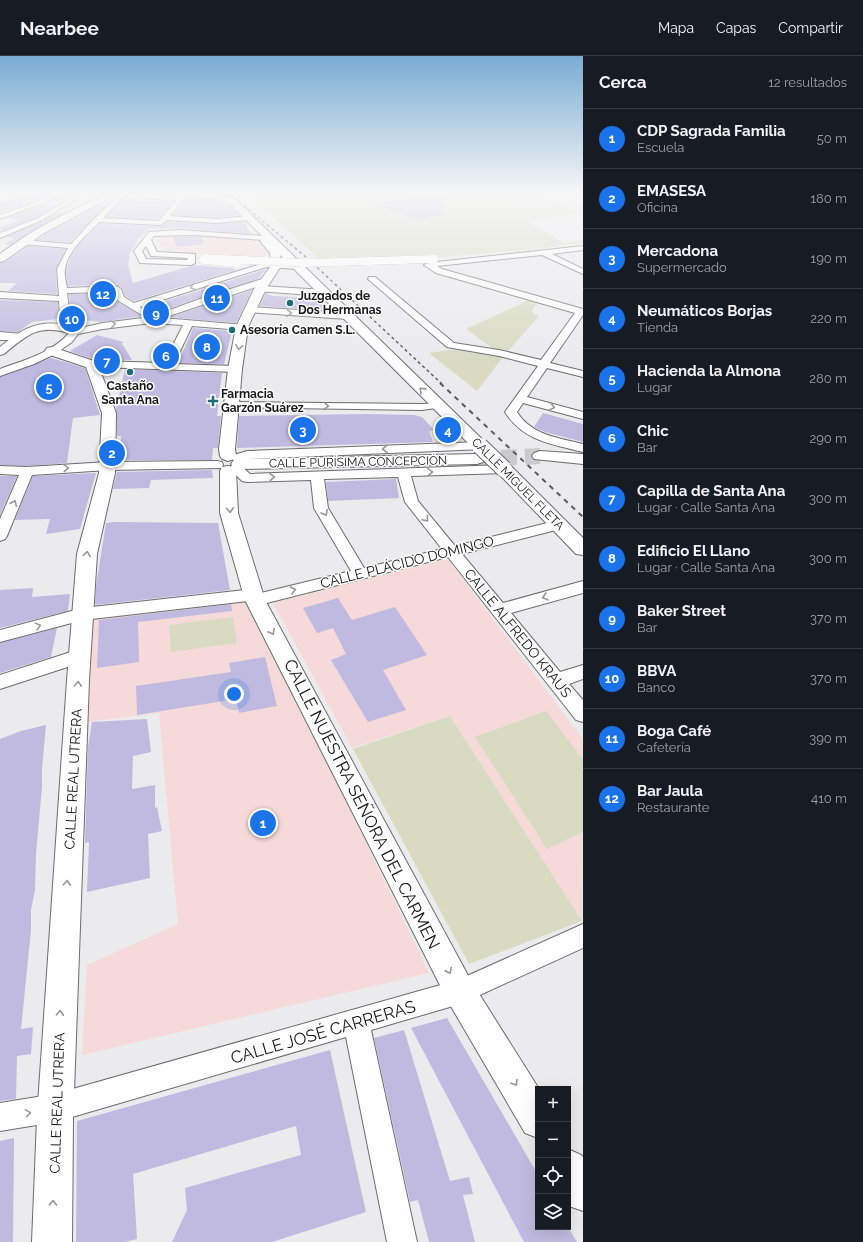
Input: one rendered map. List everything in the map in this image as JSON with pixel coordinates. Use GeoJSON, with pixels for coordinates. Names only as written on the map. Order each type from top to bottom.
{"type":"FeatureCollection","features":[{"type":"Feature","properties":{"kind":"street"},"geometry":{"type":"LineString","coordinates":[[0,259],[13,249]]}},
{"type":"Feature","properties":{"kind":"street"},"geometry":{"type":"LineString","coordinates":[[63,324],[65,316],[61,269],[70,249]]}},
{"type":"Feature","properties":{"kind":"street"},"geometry":{"type":"LineString","coordinates":[[139,249],[138,251],[143,261],[191,260],[204,258],[305,263],[397,261],[431,262],[512,256],[573,249]]}},
{"type":"Feature","properties":{"kind":"street"},"geometry":{"type":"LineString","coordinates":[[153,249],[154,254],[191,260],[257,267]]}},
{"type":"Feature","properties":{"kind":"street"},"geometry":{"type":"LineString","coordinates":[[273,249],[275,253],[276,266]]}},
{"type":"Feature","properties":{"kind":"street","name":"CALLE MIGUEL FLETA"},"geometry":{"type":"LineString","coordinates":[[278,249],[325,293],[439,405],[478,452],[504,469],[583,549]]}},
{"type":"Feature","properties":{"kind":"street"},"geometry":{"type":"LineString","coordinates":[[545,253],[583,272]]}},
{"type":"Feature","properties":{"kind":"street"},"geometry":{"type":"LineString","coordinates":[[204,258],[203,260],[237,263]]}},
{"type":"Feature","properties":{"kind":"street"},"geometry":{"type":"LineString","coordinates":[[431,262],[439,271],[582,310],[573,329],[544,364],[511,412],[514,419],[531,433],[583,448]]}},
{"type":"Feature","properties":{"kind":"street"},"geometry":{"type":"LineString","coordinates":[[133,306],[257,267],[267,265],[298,267]]}},
{"type":"Feature","properties":{"kind":"street","name":"CALLE NUESTRA SEÑORA DEL CARMEN"},"geometry":{"type":"LineString","coordinates":[[276,266],[262,285],[242,327],[235,369],[227,449],[231,464],[229,513],[254,597],[460,992],[535,1115]]}},
{"type":"Feature","properties":{"kind":"street"},"geometry":{"type":"LineString","coordinates":[[372,279],[451,345],[500,353],[583,374]]}},
{"type":"Feature","properties":{"kind":"street"},"geometry":{"type":"LineString","coordinates":[[151,320],[208,298],[262,285],[325,293]]}},
{"type":"Feature","properties":{"kind":"street"},"geometry":{"type":"LineString","coordinates":[[0,295],[64,295],[117,289],[120,298],[151,320]]}},
{"type":"Feature","properties":{"kind":"street"},"geometry":{"type":"LineString","coordinates":[[250,310],[347,316]]}},
{"type":"Feature","properties":{"kind":"street"},"geometry":{"type":"LineString","coordinates":[[0,352],[18,337],[31,329],[42,326],[60,327],[75,332],[103,326],[151,320],[242,327]]}},
{"type":"Feature","properties":{"kind":"street"},"geometry":{"type":"LineString","coordinates":[[167,367],[189,323]]}},
{"type":"Feature","properties":{"kind":"street"},"geometry":{"type":"LineString","coordinates":[[0,373],[52,351],[73,336],[75,332]]}},
{"type":"Feature","properties":{"kind":"street"},"geometry":{"type":"LineString","coordinates":[[0,336],[18,337]]}},
{"type":"Feature","properties":{"kind":"street"},"geometry":{"type":"LineString","coordinates":[[52,351],[92,365],[100,364],[235,369]]}},
{"type":"Feature","properties":{"kind":"street","name":"CALLE REAL UTRERA"},"geometry":{"type":"LineString","coordinates":[[52,1242],[55,1108],[82,614],[87,554],[108,466],[109,413],[92,365]]}},
{"type":"Feature","properties":{"kind":"street"},"geometry":{"type":"LineString","coordinates":[[520,399],[583,416]]}},
{"type":"Feature","properties":{"kind":"street"},"geometry":{"type":"LineString","coordinates":[[231,405],[422,407],[439,405]]}},
{"type":"Feature","properties":{"kind":"street","name":"CALLE PURÍSIMA CONCEPCIÓN"},"geometry":{"type":"LineString","coordinates":[[0,470],[27,471],[108,466],[231,464],[478,452]]}},
{"type":"Feature","properties":{"kind":"street"},"geometry":{"type":"LineString","coordinates":[[540,456],[572,457],[583,459]]}},
{"type":"Feature","properties":{"kind":"street"},"geometry":{"type":"LineString","coordinates":[[231,464],[247,478],[504,469]]}},
{"type":"Feature","properties":{"kind":"street"},"geometry":{"type":"LineString","coordinates":[[1,530],[27,471]]}},
{"type":"Feature","properties":{"kind":"street","name":"CALLE ALFREDO KRAUS"},"geometry":{"type":"LineString","coordinates":[[404,472],[412,502],[583,714]]}},
{"type":"Feature","properties":{"kind":"street"},"geometry":{"type":"LineString","coordinates":[[317,475],[322,508],[360,573]]}},
{"type":"Feature","properties":{"kind":"street","name":"CALLE PLÁCIDO DOMINGO"},"geometry":{"type":"LineString","coordinates":[[0,636],[82,614],[254,597],[559,525]]}},
{"type":"Feature","properties":{"kind":"street"},"geometry":{"type":"LineString","coordinates":[[500,610],[583,587]]}},
{"type":"Feature","properties":{"kind":"street"},"geometry":{"type":"LineString","coordinates":[[0,682],[80,656]]}},
{"type":"Feature","properties":{"kind":"street"},"geometry":{"type":"LineString","coordinates":[[556,681],[583,672]]}},
{"type":"Feature","properties":{"kind":"street","name":"CALLE JOSÉ CARRERAS"},"geometry":{"type":"LineString","coordinates":[[0,1117],[55,1108],[460,992],[583,937]]}},
{"type":"Feature","properties":{"kind":"street"},"geometry":{"type":"LineString","coordinates":[[356,1022],[402,1242]]}},
{"type":"Feature","properties":{"kind":"street"},"geometry":{"type":"LineString","coordinates":[[571,1173],[583,1192]]}},
{"type":"Feature","properties":{"kind":"shaded area"},"geometry":{"type":"Polygon","coordinates":[[[164,249],[264,249],[266,252],[265,256],[258,257],[168,252],[164,249]]]}},
{"type":"Feature","properties":{"kind":"shaded area"},"geometry":{"type":"Polygon","coordinates":[[[448,559],[583,739],[582,921],[450,716],[352,748],[273,603],[448,559]]]}},
{"type":"Feature","properties":{"kind":"shaded area"},"geometry":{"type":"Polygon","coordinates":[[[248,598],[429,973],[82,1055],[87,965],[178,924],[159,713],[87,722],[90,616],[248,598]]]}},
{"type":"Feature","properties":{"kind":"green space"},"geometry":{"type":"Polygon","coordinates":[[[308,249],[530,249],[398,259],[321,261],[308,249]]]}},
{"type":"Feature","properties":{"kind":"green space"},"geometry":{"type":"Polygon","coordinates":[[[529,300],[537,303],[532,311],[534,314],[539,316],[508,351],[494,349],[466,329],[529,300]]]}},
{"type":"Feature","properties":{"kind":"green space"},"geometry":{"type":"Polygon","coordinates":[[[455,349],[503,357],[477,391],[429,353],[455,349]]]}},
{"type":"Feature","properties":{"kind":"green space"},"geometry":{"type":"Polygon","coordinates":[[[233,617],[237,643],[171,652],[169,625],[233,617]]]}},
{"type":"Feature","properties":{"kind":"green space"},"geometry":{"type":"Polygon","coordinates":[[[546,711],[583,759],[583,832],[547,849],[475,737],[546,711]]]}},
{"type":"Feature","properties":{"kind":"green space"},"geometry":{"type":"Polygon","coordinates":[[[450,716],[582,921],[469,964],[353,749],[450,716]]]}},
{"type":"Feature","properties":{"kind":"building"},"geometry":{"type":"Polygon","coordinates":[[[23,249],[66,249],[56,269],[57,294],[8,291],[17,283],[0,283],[0,263],[5,262],[23,249]]]}},
{"type":"Feature","properties":{"kind":"building"},"geometry":{"type":"Polygon","coordinates":[[[76,249],[132,249],[128,265],[133,283],[194,265],[232,268],[236,270],[134,301],[125,296],[122,288],[117,284],[68,286],[66,271],[71,256],[76,249]]]}},
{"type":"Feature","properties":{"kind":"building"},"geometry":{"type":"Polygon","coordinates":[[[267,269],[258,279],[151,315],[100,322],[71,318],[69,294],[113,294],[116,301],[143,316],[148,313],[143,308],[267,269]]]}},
{"type":"Feature","properties":{"kind":"building"},"geometry":{"type":"Polygon","coordinates":[[[252,290],[236,323],[170,317],[252,290]]]}},
{"type":"Feature","properties":{"kind":"building","name":"Juzgados de Dos Hermanas"},"geometry":{"type":"Polygon","coordinates":[[[266,293],[273,296],[315,298],[327,310],[260,306],[266,293]]]}},
{"type":"Feature","properties":{"kind":"building"},"geometry":{"type":"Polygon","coordinates":[[[0,300],[58,302],[58,319],[32,322],[18,332],[0,331],[0,300]]]}},
{"type":"Feature","properties":{"kind":"building"},"geometry":{"type":"Polygon","coordinates":[[[193,328],[232,331],[224,364],[178,363],[193,328]]]}},
{"type":"Feature","properties":{"kind":"building"},"geometry":{"type":"Polygon","coordinates":[[[97,335],[124,342],[121,344],[132,360],[96,360],[70,351],[97,335]]]}},
{"type":"Feature","properties":{"kind":"building"},"geometry":{"type":"Polygon","coordinates":[[[51,358],[85,368],[100,415],[73,418],[67,463],[27,466],[0,465],[0,377],[51,358]]]}},
{"type":"Feature","properties":{"kind":"building"},"geometry":{"type":"Polygon","coordinates":[[[125,369],[222,373],[217,416],[221,416],[218,448],[213,448],[212,460],[120,460],[121,436],[117,436],[116,409],[125,369]]]}},
{"type":"Feature","properties":{"kind":"building"},"geometry":{"type":"Polygon","coordinates":[[[543,413],[583,424],[583,442],[545,432],[534,427],[543,413]]]}},
{"type":"Feature","properties":{"kind":"building"},"geometry":{"type":"Polygon","coordinates":[[[366,414],[414,415],[422,417],[434,430],[429,431],[433,442],[237,448],[239,416],[366,414]]]}},
{"type":"Feature","properties":{"kind":"building"},"geometry":{"type":"Polygon","coordinates":[[[212,470],[213,478],[151,480],[149,488],[113,489],[117,472],[212,470]]]}},
{"type":"Feature","properties":{"kind":"building"},"geometry":{"type":"Polygon","coordinates":[[[96,473],[80,529],[46,534],[50,519],[15,520],[33,476],[96,473]]]}},
{"type":"Feature","properties":{"kind":"building"},"geometry":{"type":"Polygon","coordinates":[[[0,476],[17,476],[0,515],[0,476]]]}},
{"type":"Feature","properties":{"kind":"building"},"geometry":{"type":"Polygon","coordinates":[[[396,479],[399,498],[328,501],[326,482],[396,479]]]}},
{"type":"Feature","properties":{"kind":"building"},"geometry":{"type":"Polygon","coordinates":[[[106,523],[218,523],[230,590],[95,605],[96,587],[106,523]]]}},
{"type":"Feature","properties":{"kind":"building"},"geometry":{"type":"Polygon","coordinates":[[[33,588],[32,597],[70,594],[68,611],[0,628],[0,590],[33,588]]]}},
{"type":"Feature","properties":{"kind":"building"},"geometry":{"type":"Polygon","coordinates":[[[338,598],[352,620],[395,607],[427,655],[383,670],[406,710],[368,722],[331,660],[346,654],[333,628],[317,633],[303,608],[338,598]]]}},
{"type":"Feature","properties":{"kind":"building"},"geometry":{"type":"Polygon","coordinates":[[[231,604],[232,611],[138,622],[139,662],[97,668],[99,620],[231,604]]]}},
{"type":"Feature","properties":{"kind":"building"},"geometry":{"type":"Polygon","coordinates":[[[57,628],[51,657],[0,673],[0,643],[57,628]]]}},
{"type":"Feature","properties":{"kind":"building"},"geometry":{"type":"Polygon","coordinates":[[[265,657],[277,706],[239,713],[236,699],[137,715],[136,686],[231,672],[229,663],[265,657]]]}},
{"type":"Feature","properties":{"kind":"building"},"geometry":{"type":"Polygon","coordinates":[[[147,719],[151,752],[133,756],[132,789],[155,785],[155,808],[157,807],[162,831],[148,834],[150,878],[87,892],[89,842],[85,843],[88,747],[92,722],[147,719]]]}},
{"type":"Feature","properties":{"kind":"building"},"geometry":{"type":"Polygon","coordinates":[[[46,725],[36,854],[35,890],[31,910],[31,930],[21,1029],[33,1027],[31,1054],[17,1056],[16,1099],[0,1101],[0,739],[21,731],[46,725]]]}},
{"type":"Feature","properties":{"kind":"building"},"geometry":{"type":"Polygon","coordinates":[[[447,1018],[535,1170],[535,1230],[570,1230],[577,1242],[524,1242],[411,1028],[447,1018]]]}},
{"type":"Feature","properties":{"kind":"building"},"geometry":{"type":"Polygon","coordinates":[[[404,1030],[450,1181],[469,1177],[473,1194],[463,1195],[475,1242],[429,1242],[418,1200],[410,1202],[374,1038],[404,1030]]]}},
{"type":"Feature","properties":{"kind":"building"},"geometry":{"type":"Polygon","coordinates":[[[330,1050],[366,1212],[272,1242],[172,1242],[187,1210],[185,1188],[301,1155],[296,1126],[133,1174],[137,1239],[124,1242],[76,1242],[77,1121],[330,1050]]]}},
{"type":"Feature","properties":{"kind":"building"},"geometry":{"type":"Polygon","coordinates":[[[14,1138],[13,1242],[0,1242],[0,1141],[14,1138]]]}},
{"type":"Feature","properties":{"kind":"tunnel"},"geometry":{"type":"LineString","coordinates":[[477,459],[540,456]]}},
{"type":"Feature","properties":{"kind":"railway"},"geometry":{"type":"LineString","coordinates":[[297,249],[442,384]]}},
{"type":"Feature","properties":{"kind":"railway"},"geometry":{"type":"LineString","coordinates":[[440,383],[583,517]]}},
{"type":"Feature","properties":{"kind":"place","name":"Bar Jaula"},"geometry":{"type":"Point","coordinates":[103,294]}},
{"type":"Feature","properties":{"kind":"place","name":"Boga Café"},"geometry":{"type":"Point","coordinates":[217,298]}},
{"type":"Feature","properties":{"kind":"place","name":"Juzgados de Dos Hermanas"},"geometry":{"type":"Point","coordinates":[290,303]}},
{"type":"Feature","properties":{"kind":"place","name":"Baker Street"},"geometry":{"type":"Point","coordinates":[156,313]}},
{"type":"Feature","properties":{"kind":"place","name":"BBVA"},"geometry":{"type":"Point","coordinates":[72,319]}},
{"type":"Feature","properties":{"kind":"place","name":"Asesoría Camen S.L."},"geometry":{"type":"Point","coordinates":[232,330]}},
{"type":"Feature","properties":{"kind":"place","name":"Edificio El Llano"},"geometry":{"type":"Point","coordinates":[207,347]}},
{"type":"Feature","properties":{"kind":"place","name":"Chic"},"geometry":{"type":"Point","coordinates":[166,356]}},
{"type":"Feature","properties":{"kind":"place","name":"Capilla de Santa Ana"},"geometry":{"type":"Point","coordinates":[107,361]}},
{"type":"Feature","properties":{"kind":"place","name":"Castaño Santa Ana"},"geometry":{"type":"Point","coordinates":[130,372]}},
{"type":"Feature","properties":{"kind":"place","name":"Hacienda la Almona"},"geometry":{"type":"Point","coordinates":[49,387]}},
{"type":"Feature","properties":{"kind":"place","name":"Farmacia Garzón Suárez"},"geometry":{"type":"Point","coordinates":[213,401]}},
{"type":"Feature","properties":{"kind":"place","name":"Mercadona"},"geometry":{"type":"Point","coordinates":[303,430]}},
{"type":"Feature","properties":{"kind":"place","name":"Neumáticos Borjas"},"geometry":{"type":"Point","coordinates":[448,430]}},
{"type":"Feature","properties":{"kind":"place","name":"EMASESA"},"geometry":{"type":"Point","coordinates":[112,453]}},
{"type":"Feature","properties":{"kind":"place","name":"CDP Sagrada Familia"},"geometry":{"type":"Point","coordinates":[263,823]}}]}
